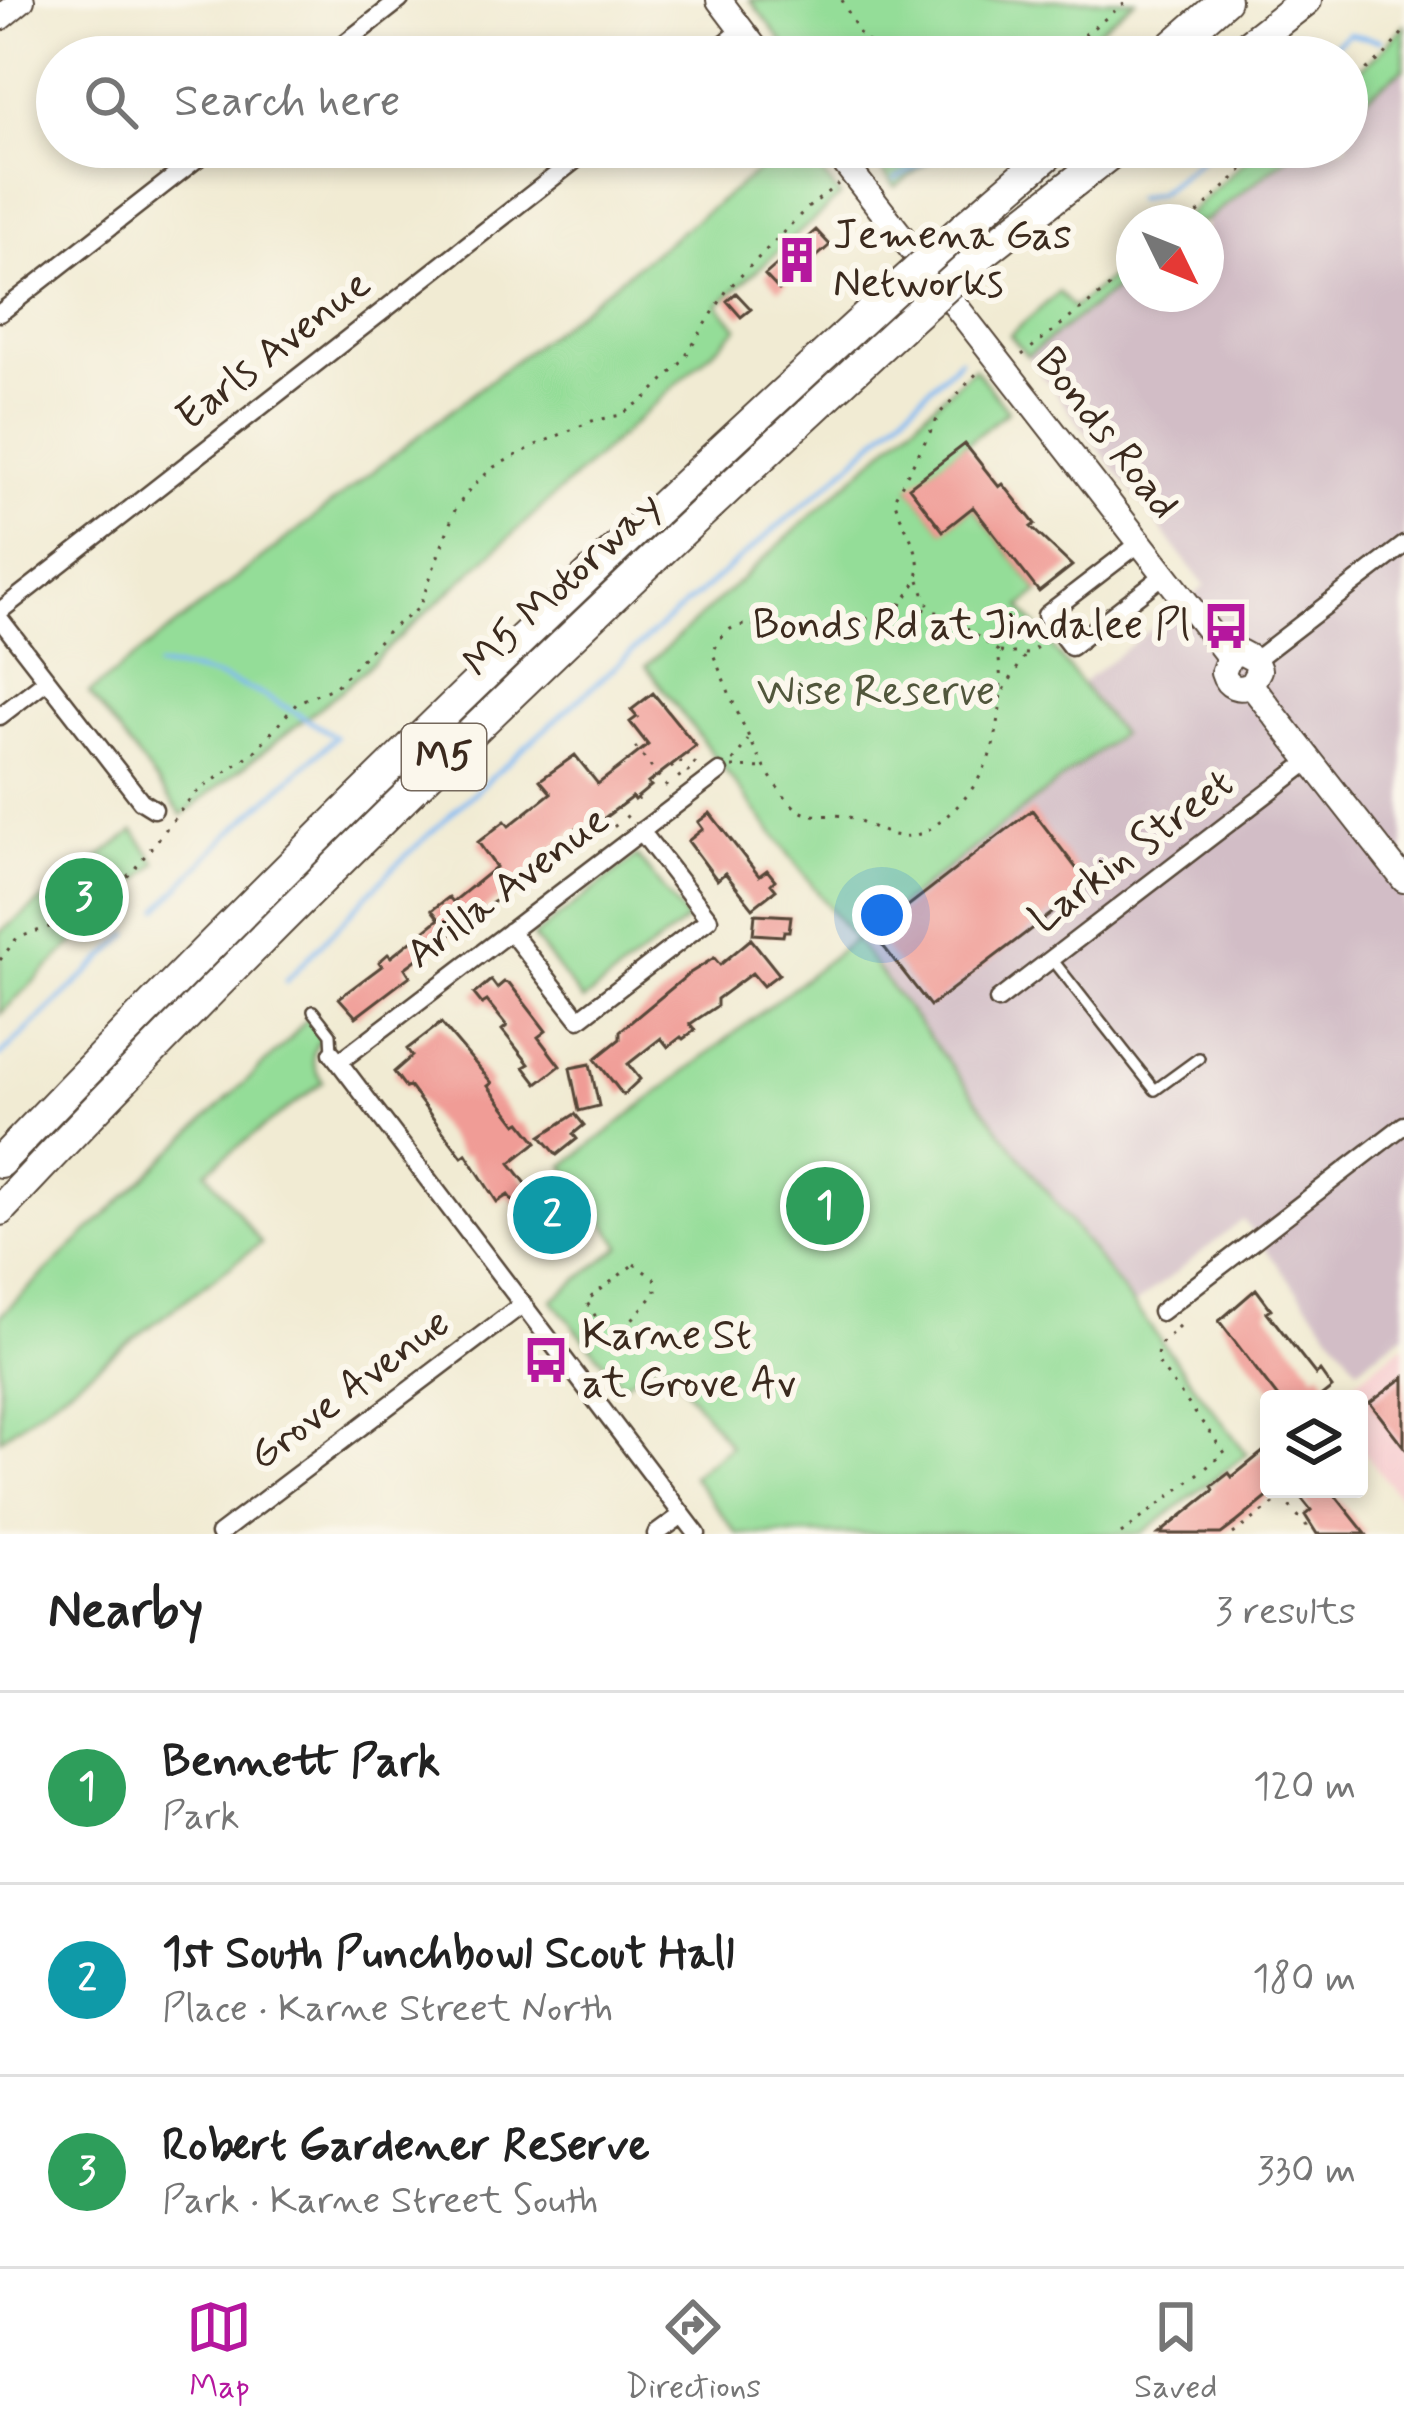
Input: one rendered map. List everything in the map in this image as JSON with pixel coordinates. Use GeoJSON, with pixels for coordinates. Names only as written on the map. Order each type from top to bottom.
{"type":"FeatureCollection","features":[{"type":"Feature","properties":{"kind":"highway"},"geometry":{"type":"LineString","coordinates":[[1184,36],[1225,0]]}},
{"type":"Feature","properties":{"kind":"highway"},"geometry":{"type":"LineString","coordinates":[[1231,36],[1272,0]]}},
{"type":"Feature","properties":{"kind":"highway"},"geometry":{"type":"LineString","coordinates":[[1260,36],[1306,0]]}},
{"type":"Feature","properties":{"kind":"highway","name":"M5 Motorway"},"geometry":{"type":"LineString","coordinates":[[0,1210],[198,1002],[896,310],[964,228],[1033,168]]}},
{"type":"Feature","properties":{"kind":"highway","name":"M5 Motorway"},"geometry":{"type":"LineString","coordinates":[[0,1162],[162,993],[630,532],[896,310],[982,254],[1081,168]]}},
{"type":"Feature","properties":{"kind":"highway","name":"M5"},"geometry":{"type":"LineString","coordinates":[[982,254],[1092,168]]}},
{"type":"Feature","properties":{"kind":"main road"},"geometry":{"type":"LineString","coordinates":[[0,18],[22,0]]}},
{"type":"Feature","properties":{"kind":"main road"},"geometry":{"type":"LineString","coordinates":[[719,0],[746,36]]}},
{"type":"Feature","properties":{"kind":"main road","name":"Bonds Road"},"geometry":{"type":"LineString","coordinates":[[848,168],[1229,657],[1223,673],[1228,684],[1240,688],[1253,672]]}},
{"type":"Feature","properties":{"kind":"main road"},"geometry":{"type":"LineString","coordinates":[[1253,672],[1311,760],[1404,880]]}},
{"type":"Feature","properties":{"kind":"street"},"geometry":{"type":"LineString","coordinates":[[354,36],[400,0]]}},
{"type":"Feature","properties":{"kind":"street"},"geometry":{"type":"LineString","coordinates":[[734,36],[742,30]]}},
{"type":"Feature","properties":{"kind":"street"},"geometry":{"type":"LineString","coordinates":[[0,314],[185,168]]}},
{"type":"Feature","properties":{"kind":"street","name":"Earls Avenue"},"geometry":{"type":"LineString","coordinates":[[0,615],[565,168]]}},
{"type":"Feature","properties":{"kind":"street"},"geometry":{"type":"LineString","coordinates":[[1141,542],[1046,615],[1071,647],[1165,574]]}},
{"type":"Feature","properties":{"kind":"street"},"geometry":{"type":"LineString","coordinates":[[1253,672],[1404,545]]}},
{"type":"Feature","properties":{"kind":"street"},"geometry":{"type":"LineString","coordinates":[[0,615],[141,801],[154,809]]}},
{"type":"Feature","properties":{"kind":"street"},"geometry":{"type":"LineString","coordinates":[[0,716],[47,680]]}},
{"type":"Feature","properties":{"kind":"street","name":"Larkin Street"},"geometry":{"type":"LineString","coordinates":[[998,1000],[1311,760]]}},
{"type":"Feature","properties":{"kind":"street","name":"Arilla Avenue"},"geometry":{"type":"LineString","coordinates":[[336,1058],[510,932],[635,825],[725,769]]}},
{"type":"Feature","properties":{"kind":"street"},"geometry":{"type":"LineString","coordinates":[[510,932],[579,1019],[709,919],[635,825]]}},
{"type":"Feature","properties":{"kind":"street"},"geometry":{"type":"LineString","coordinates":[[336,1058],[697,1534]]}},
{"type":"Feature","properties":{"kind":"street"},"geometry":{"type":"LineString","coordinates":[[1161,1312],[1404,1125]]}},
{"type":"Feature","properties":{"kind":"street","name":"Grove Avenue"},"geometry":{"type":"LineString","coordinates":[[219,1534],[524,1304]]}},
{"type":"Feature","properties":{"kind":"street"},"geometry":{"type":"LineString","coordinates":[[656,1534],[682,1514]]}},
{"type":"Feature","properties":{"kind":"lane"},"geometry":{"type":"LineString","coordinates":[[1052,958],[1155,1090],[1199,1058]]}},
{"type":"Feature","properties":{"kind":"lane"},"geometry":{"type":"LineString","coordinates":[[313,1011],[331,1034],[336,1058]]}},
{"type":"Feature","properties":{"kind":"path"},"geometry":{"type":"LineString","coordinates":[[842,0],[862,36]]}},
{"type":"Feature","properties":{"kind":"path"},"geometry":{"type":"LineString","coordinates":[[1083,36],[1129,0]]}},
{"type":"Feature","properties":{"kind":"path"},"geometry":{"type":"LineString","coordinates":[[1368,68],[1404,31]]}},
{"type":"Feature","properties":{"kind":"path"},"geometry":{"type":"LineString","coordinates":[[1207,204],[1244,168]]}},
{"type":"Feature","properties":{"kind":"path"},"geometry":{"type":"LineString","coordinates":[[0,960],[17,938],[93,907],[132,872],[193,795],[242,761],[298,702],[334,687],[389,629],[419,608],[455,510],[471,487],[494,467],[536,445],[592,422],[621,416],[647,397],[682,362],[728,290],[805,210],[836,187]]}},
{"type":"Feature","properties":{"kind":"path"},"geometry":{"type":"LineString","coordinates":[[1022,355],[1116,282]]}},
{"type":"Feature","properties":{"kind":"path"},"geometry":{"type":"LineString","coordinates":[[931,611],[918,579],[918,549],[901,524],[894,499],[941,412],[980,370]]}},
{"type":"Feature","properties":{"kind":"path"},"geometry":{"type":"LineString","coordinates":[[918,579],[900,604],[814,642],[757,624],[734,627],[718,638],[713,654],[749,738],[793,807],[807,816],[851,817],[893,835],[914,836],[936,826],[960,805],[994,748],[1004,692],[998,651]]}},
{"type":"Feature","properties":{"kind":"path"},"geometry":{"type":"LineString","coordinates":[[900,604],[946,614],[998,651],[1027,654]]}},
{"type":"Feature","properties":{"kind":"path"},"geometry":{"type":"LineString","coordinates":[[1004,692],[1027,654],[1060,632]]}},
{"type":"Feature","properties":{"kind":"path"},"geometry":{"type":"LineString","coordinates":[[725,769],[749,738]]}},
{"type":"Feature","properties":{"kind":"path"},"geometry":{"type":"LineString","coordinates":[[635,747],[668,789]]}},
{"type":"Feature","properties":{"kind":"path"},"geometry":{"type":"LineString","coordinates":[[686,753],[697,766]]}},
{"type":"Feature","properties":{"kind":"path"},"geometry":{"type":"LineString","coordinates":[[680,761],[688,772]]}},
{"type":"Feature","properties":{"kind":"path"},"geometry":{"type":"LineString","coordinates":[[671,766],[681,778]]}},
{"type":"Feature","properties":{"kind":"path"},"geometry":{"type":"LineString","coordinates":[[725,769],[766,768]]}},
{"type":"Feature","properties":{"kind":"path"},"geometry":{"type":"LineString","coordinates":[[637,798],[644,807]]}},
{"type":"Feature","properties":{"kind":"path"},"geometry":{"type":"LineString","coordinates":[[616,808],[635,825]]}},
{"type":"Feature","properties":{"kind":"path"},"geometry":{"type":"LineString","coordinates":[[607,815],[617,828]]}},
{"type":"Feature","properties":{"kind":"path"},"geometry":{"type":"LineString","coordinates":[[634,1264],[656,1280],[658,1289],[624,1328],[599,1322],[586,1301],[634,1264]]}},
{"type":"Feature","properties":{"kind":"path"},"geometry":{"type":"LineString","coordinates":[[1121,1534],[1226,1453],[1158,1363],[1156,1353],[1162,1341],[1179,1328],[1161,1312]]}},
{"type":"Feature","properties":{"kind":"path"},"geometry":{"type":"LineString","coordinates":[[1233,1534],[1282,1498],[1307,1526],[1308,1534]]}},
{"type":"Feature","properties":{"kind":"shaded area"},"geometry":{"type":"Polygon","coordinates":[[[1404,68],[1404,1333],[1358,1368],[1243,1220],[1134,1305],[854,940],[1119,734],[1081,684],[1205,586],[1027,356],[1116,289],[1116,312],[1224,312],[1224,206],[1274,168],[1368,168],[1368,96],[1404,68]]]}},
{"type":"Feature","properties":{"kind":"shaded area"},"geometry":{"type":"Polygon","coordinates":[[[1404,1344],[1404,1503],[1368,1457],[1368,1390],[1344,1390],[1404,1344]]]}},
{"type":"Feature","properties":{"kind":"green space"},"geometry":{"type":"Polygon","coordinates":[[[750,0],[1135,0],[1091,36],[778,36],[750,0]]]}},
{"type":"Feature","properties":{"kind":"green space"},"geometry":{"type":"Polygon","coordinates":[[[1404,25],[1404,68],[1368,96],[1368,62],[1404,25]]]}},
{"type":"Feature","properties":{"kind":"green space"},"geometry":{"type":"Polygon","coordinates":[[[762,168],[818,168],[840,196],[718,305],[738,328],[343,689],[182,815],[89,693],[762,168]]]}},
{"type":"Feature","properties":{"kind":"green space"},"geometry":{"type":"Polygon","coordinates":[[[880,168],[920,168],[895,187],[880,168]]]}},
{"type":"Feature","properties":{"kind":"green space"},"geometry":{"type":"Polygon","coordinates":[[[1237,168],[1274,168],[1224,206],[1198,204],[1237,168]]]}},
{"type":"Feature","properties":{"kind":"green space"},"geometry":{"type":"Polygon","coordinates":[[[1116,273],[1116,289],[1027,356],[1010,335],[1059,292],[1073,308],[1116,273]]]}},
{"type":"Feature","properties":{"kind":"green space","name":"Wise Reserve"},"geometry":{"type":"Polygon","coordinates":[[[974,368],[1008,411],[910,488],[943,530],[973,507],[1039,592],[1021,607],[1120,734],[855,940],[1247,1454],[1142,1534],[737,1534],[692,1476],[730,1446],[661,1357],[623,1385],[552,1300],[621,1246],[564,1166],[854,940],[646,666],[974,368]]]}},
{"type":"Feature","properties":{"kind":"green space"},"geometry":{"type":"Polygon","coordinates":[[[134,831],[157,863],[0,1014],[0,932],[134,831]]]}},
{"type":"Feature","properties":{"kind":"green space"},"geometry":{"type":"Polygon","coordinates":[[[637,856],[687,920],[583,1001],[533,937],[637,856]]]}},
{"type":"Feature","properties":{"kind":"green space"},"geometry":{"type":"Polygon","coordinates":[[[310,1015],[325,1034],[313,1057],[323,1082],[206,1171],[261,1243],[0,1439],[0,1316],[310,1015]]]}},
{"type":"Feature","properties":{"kind":"building","name":"Jemena Gas Networks"},"geometry":{"type":"Polygon","coordinates":[[[816,230],[830,245],[779,290],[765,275],[816,230]]]}},
{"type":"Feature","properties":{"kind":"building"},"geometry":{"type":"Polygon","coordinates":[[[736,293],[751,309],[741,317],[727,301],[736,293]]]}},
{"type":"Feature","properties":{"kind":"building"},"geometry":{"type":"Polygon","coordinates":[[[965,444],[1035,524],[1031,527],[1072,566],[1039,592],[973,507],[943,531],[909,487],[965,444]]]}},
{"type":"Feature","properties":{"kind":"building"},"geometry":{"type":"Polygon","coordinates":[[[653,693],[696,746],[648,783],[651,786],[634,800],[632,797],[582,835],[577,828],[537,860],[542,866],[405,968],[410,976],[356,1017],[339,998],[382,966],[379,962],[388,954],[391,957],[439,919],[432,910],[449,897],[453,902],[496,867],[478,842],[505,821],[509,826],[551,793],[540,780],[575,755],[598,784],[648,745],[630,722],[637,717],[631,710],[653,693]]]}},
{"type":"Feature","properties":{"kind":"building"},"geometry":{"type":"Polygon","coordinates":[[[1032,810],[1089,885],[930,1006],[873,933],[1032,810]]]}},
{"type":"Feature","properties":{"kind":"building"},"geometry":{"type":"Polygon","coordinates":[[[710,813],[759,876],[767,870],[775,880],[771,884],[776,890],[753,908],[725,873],[717,880],[688,841],[703,829],[698,822],[710,813]]]}},
{"type":"Feature","properties":{"kind":"building"},"geometry":{"type":"Polygon","coordinates":[[[755,914],[791,916],[789,931],[783,936],[753,934],[755,914]]]}},
{"type":"Feature","properties":{"kind":"building"},"geometry":{"type":"Polygon","coordinates":[[[751,939],[779,974],[763,986],[752,973],[690,1024],[695,1030],[683,1039],[668,1047],[661,1038],[628,1064],[640,1079],[623,1095],[595,1059],[620,1039],[620,1031],[690,973],[714,958],[720,965],[751,939]]]}},
{"type":"Feature","properties":{"kind":"building"},"geometry":{"type":"Polygon","coordinates":[[[491,980],[497,988],[504,982],[510,984],[546,1031],[538,1037],[560,1066],[537,1084],[524,1067],[529,1064],[502,1030],[507,1026],[487,1001],[482,1004],[474,994],[491,980]]]}},
{"type":"Feature","properties":{"kind":"building"},"geometry":{"type":"Polygon","coordinates":[[[441,1023],[492,1083],[488,1086],[517,1124],[521,1122],[537,1142],[510,1163],[542,1204],[566,1185],[585,1209],[537,1246],[518,1228],[525,1217],[508,1195],[497,1202],[466,1154],[462,1157],[394,1072],[412,1056],[407,1049],[441,1023]]]}},
{"type":"Feature","properties":{"kind":"building"},"geometry":{"type":"Polygon","coordinates":[[[590,1064],[599,1106],[579,1111],[570,1068],[590,1064]]]}},
{"type":"Feature","properties":{"kind":"building"},"geometry":{"type":"Polygon","coordinates":[[[575,1114],[584,1125],[573,1134],[577,1139],[557,1155],[541,1136],[575,1114]]]}},
{"type":"Feature","properties":{"kind":"building"},"geometry":{"type":"Polygon","coordinates":[[[1256,1289],[1271,1309],[1267,1312],[1316,1375],[1320,1371],[1332,1388],[1272,1390],[1219,1321],[1256,1289]]]}},
{"type":"Feature","properties":{"kind":"building"},"geometry":{"type":"Polygon","coordinates":[[[1404,1377],[1404,1447],[1370,1403],[1404,1377]]]}},
{"type":"Feature","properties":{"kind":"building"},"geometry":{"type":"Polygon","coordinates":[[[1260,1454],[1260,1498],[1267,1498],[1221,1534],[1159,1534],[1214,1490],[1212,1486],[1229,1473],[1232,1477],[1260,1454]]]}},
{"type":"Feature","properties":{"kind":"building"},"geometry":{"type":"Polygon","coordinates":[[[1301,1498],[1337,1498],[1366,1534],[1317,1534],[1305,1515],[1311,1510],[1301,1498]]]}},
{"type":"Feature","properties":{"kind":"waterway"},"geometry":{"type":"LineString","coordinates":[[1346,36],[1359,36]]}},
{"type":"Feature","properties":{"kind":"waterway"},"geometry":{"type":"LineString","coordinates":[[1368,38],[1380,40]]}},
{"type":"Feature","properties":{"kind":"waterway"},"geometry":{"type":"LineString","coordinates":[[895,179],[914,168]]}},
{"type":"Feature","properties":{"kind":"waterway"},"geometry":{"type":"LineString","coordinates":[[1136,199],[1159,193],[1190,168]]}},
{"type":"Feature","properties":{"kind":"waterway"},"geometry":{"type":"LineString","coordinates":[[286,981],[396,865],[477,790],[834,479],[960,359]]}},
{"type":"Feature","properties":{"kind":"waterway"},"geometry":{"type":"LineString","coordinates":[[157,667],[228,681],[336,737],[224,839],[159,909]]}},
{"type":"Feature","properties":{"kind":"waterway"},"geometry":{"type":"LineString","coordinates":[[0,1056],[129,934]]}},
{"type":"Feature","properties":{"kind":"place","name":"Jemena Gas Networks"},"geometry":{"type":"Point","coordinates":[797,260]}},
{"type":"Feature","properties":{"kind":"place","name":"Bonds Rd at Jindalee Pl"},"geometry":{"type":"Point","coordinates":[1226,626]}},
{"type":"Feature","properties":{"kind":"place","name":"Robert Gardener Reserve"},"geometry":{"type":"Point","coordinates":[84,897]}},
{"type":"Feature","properties":{"kind":"place","name":"Bennett Park"},"geometry":{"type":"Point","coordinates":[825,1206]}},
{"type":"Feature","properties":{"kind":"place","name":"1st South Punchbowl Scout Hall"},"geometry":{"type":"Point","coordinates":[552,1215]}},
{"type":"Feature","properties":{"kind":"place","name":"Karne St at Grove Av"},"geometry":{"type":"Point","coordinates":[546,1360]}}]}
